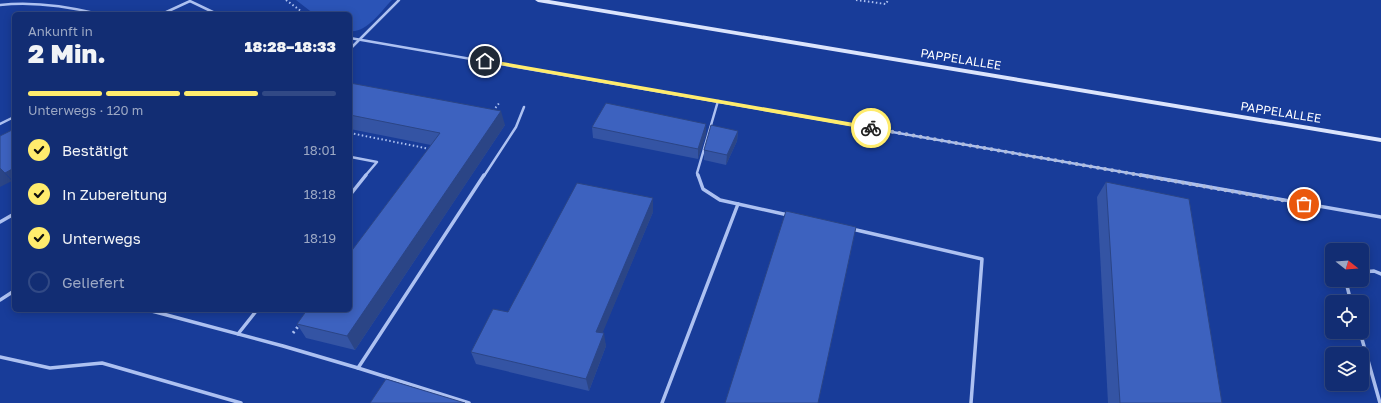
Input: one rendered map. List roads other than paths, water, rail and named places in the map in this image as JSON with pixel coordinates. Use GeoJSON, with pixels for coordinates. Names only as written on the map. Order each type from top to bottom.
{"type":"FeatureCollection","features":[{"type":"Feature","properties":{"kind":"main road","name":"PAPPELALLEE"},"geometry":{"type":"LineString","coordinates":[[538,0],[1381,140]]}},
{"type":"Feature","properties":{"kind":"lane"},"geometry":{"type":"LineString","coordinates":[[0,5],[27,0],[38,0]]}},
{"type":"Feature","properties":{"kind":"lane"},"geometry":{"type":"LineString","coordinates":[[44,0],[91,12]]}},
{"type":"Feature","properties":{"kind":"lane"},"geometry":{"type":"LineString","coordinates":[[352,47],[399,0]]}},
{"type":"Feature","properties":{"kind":"lane"},"geometry":{"type":"LineString","coordinates":[[166,12],[190,1],[213,12]]}},
{"type":"Feature","properties":{"kind":"lane"},"geometry":{"type":"LineString","coordinates":[[352,38],[1381,218]]}},
{"type":"Feature","properties":{"kind":"lane"},"geometry":{"type":"LineString","coordinates":[[718,101],[697,173],[703,189],[720,200],[792,216]]}},
{"type":"Feature","properties":{"kind":"lane"},"geometry":{"type":"LineString","coordinates":[[358,368],[516,128],[524,106]]}},
{"type":"Feature","properties":{"kind":"lane"},"geometry":{"type":"LineString","coordinates":[[0,124],[12,118]]}},
{"type":"Feature","properties":{"kind":"lane"},"geometry":{"type":"LineString","coordinates":[[352,157],[377,162],[352,193]]}},
{"type":"Feature","properties":{"kind":"lane"},"geometry":{"type":"LineString","coordinates":[[662,403],[738,204]]}},
{"type":"Feature","properties":{"kind":"lane"},"geometry":{"type":"LineString","coordinates":[[0,222],[12,215]]}},
{"type":"Feature","properties":{"kind":"lane"},"geometry":{"type":"LineString","coordinates":[[845,228],[982,258],[971,403]]}},
{"type":"Feature","properties":{"kind":"lane"},"geometry":{"type":"LineString","coordinates":[[1369,271],[1374,271],[1381,274]]}},
{"type":"Feature","properties":{"kind":"lane"},"geometry":{"type":"LineString","coordinates":[[0,300],[12,292]]}},
{"type":"Feature","properties":{"kind":"lane"},"geometry":{"type":"LineString","coordinates":[[156,312],[283,346],[469,403]]}},
{"type":"Feature","properties":{"kind":"lane"},"geometry":{"type":"LineString","coordinates":[[238,334],[255,312]]}},
{"type":"Feature","properties":{"kind":"lane"},"geometry":{"type":"LineString","coordinates":[[1362,339],[1380,403]]}},
{"type":"Feature","properties":{"kind":"lane"},"geometry":{"type":"LineString","coordinates":[[0,357],[50,368],[102,363],[241,403]]}}]}
